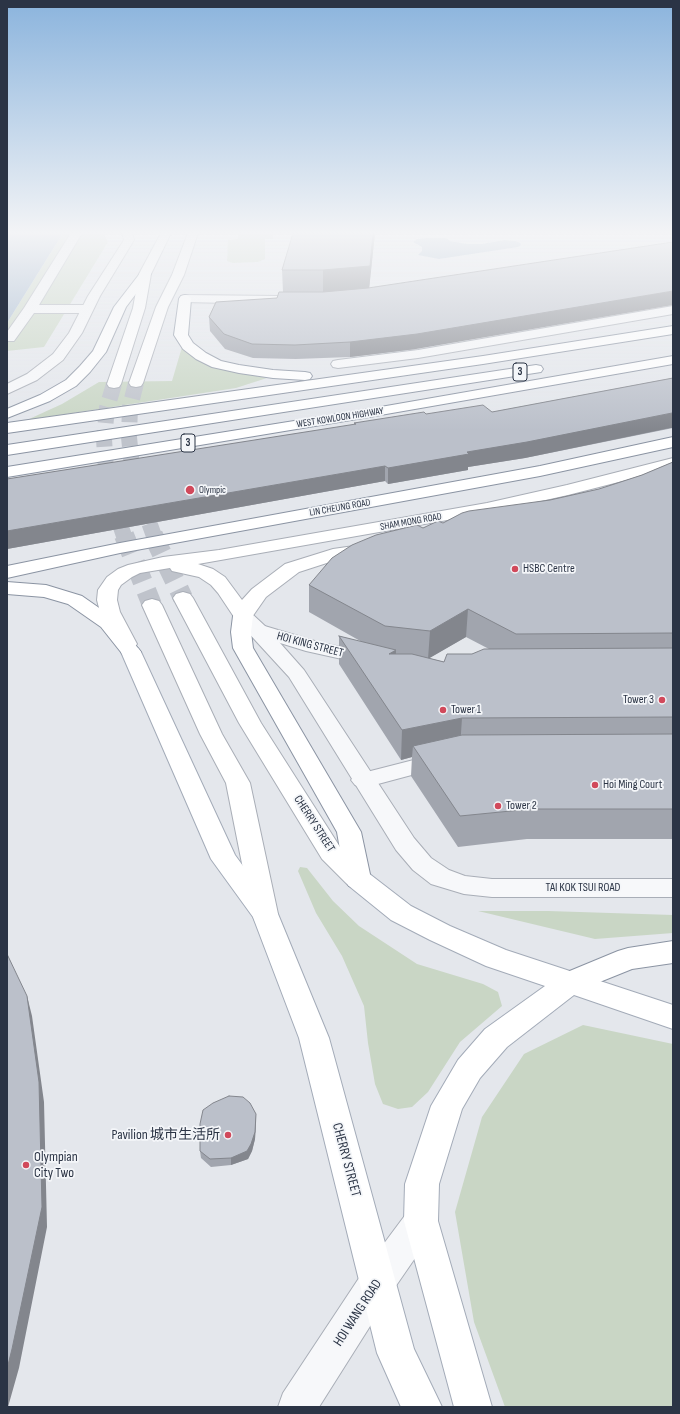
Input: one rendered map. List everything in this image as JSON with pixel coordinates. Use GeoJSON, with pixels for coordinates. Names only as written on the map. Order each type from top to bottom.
{"type":"FeatureCollection","features":[{"type":"Feature","properties":{"kind":"main road"},"geometry":{"type":"LineString","coordinates":[[7,414],[45,398],[71,383],[99,352],[120,307],[126,299]]}},
{"type":"Feature","properties":{"kind":"main road"},"geometry":{"type":"LineString","coordinates":[[114,384],[141,299]]}},
{"type":"Feature","properties":{"kind":"main road"},"geometry":{"type":"LineString","coordinates":[[136,383],[166,299]]}},
{"type":"Feature","properties":{"kind":"main road"},"geometry":{"type":"LineString","coordinates":[[185,299],[181,335],[188,346],[201,356],[217,364],[273,374],[357,378]]}},
{"type":"Feature","properties":{"kind":"main road"},"geometry":{"type":"LineString","coordinates":[[7,428],[436,367],[673,330]]}},
{"type":"Feature","properties":{"kind":"main road","name":"WEST KOWLOON HIGHWAY"},"geometry":{"type":"LineString","coordinates":[[7,472],[369,414],[673,360]]}},
{"type":"Feature","properties":{"kind":"main road","name":"WEST KOWLOON HIGHWAY"},"geometry":{"type":"LineString","coordinates":[[7,450],[548,368]]}},
{"type":"Feature","properties":{"kind":"main road","name":"LIN CHEUNG ROAD"},"geometry":{"type":"LineString","coordinates":[[7,572],[150,543],[540,471],[673,442]]}},
{"type":"Feature","properties":{"kind":"main road","name":"SHAM MONG ROAD"},"geometry":{"type":"LineString","coordinates":[[146,566],[220,556],[487,508],[568,490],[673,463]]}},
{"type":"Feature","properties":{"kind":"main road","name":"SHAM MONG ROAD"},"geometry":{"type":"LineString","coordinates":[[251,623],[249,605],[259,593],[292,568],[333,555],[383,546]]}},
{"type":"Feature","properties":{"kind":"main road"},"geometry":{"type":"LineString","coordinates":[[146,566],[180,567],[195,569],[206,573],[218,581],[251,623],[241,632],[243,648],[349,832],[358,879]]}},
{"type":"Feature","properties":{"kind":"main road","name":"CHERRY STREET"},"geometry":{"type":"LineString","coordinates":[[146,566],[125,573],[114,581],[108,590],[107,600],[110,612],[131,652],[224,858],[265,914]]}},
{"type":"Feature","properties":{"kind":"main road"},"geometry":{"type":"LineString","coordinates":[[7,588],[46,591],[75,600],[108,623],[131,652]]}},
{"type":"Feature","properties":{"kind":"main road","name":"CHERRY STREET"},"geometry":{"type":"LineString","coordinates":[[183,598],[250,723],[327,847],[331,853],[358,879],[401,913],[440,933],[496,958],[673,1017]]}},
{"type":"Feature","properties":{"kind":"main road","name":"CHERRY STREET"},"geometry":{"type":"LineString","coordinates":[[152,605],[211,734],[238,783],[265,914],[314,1038],[396,1353],[419,1403],[423,1407]]}},
{"type":"Feature","properties":{"kind":"main road"},"geometry":{"type":"LineString","coordinates":[[473,1407],[422,1222],[422,1184],[447,1106],[469,1069],[496,1038],[570,983],[628,959],[673,952]]}},
{"type":"Feature","properties":{"kind":"street"},"geometry":{"type":"LineString","coordinates":[[9,338],[36,299]]}},
{"type":"Feature","properties":{"kind":"street"},"geometry":{"type":"LineString","coordinates":[[7,390],[32,378],[58,357],[75,333],[93,299]]}},
{"type":"Feature","properties":{"kind":"street"},"geometry":{"type":"LineString","coordinates":[[185,299],[295,300]]}},
{"type":"Feature","properties":{"kind":"street"},"geometry":{"type":"LineString","coordinates":[[30,309],[87,309]]}},
{"type":"Feature","properties":{"kind":"street"},"geometry":{"type":"LineString","coordinates":[[338,364],[418,354],[673,310]]}},
{"type":"Feature","properties":{"kind":"street"},"geometry":{"type":"LineString","coordinates":[[418,354],[436,367]]}},
{"type":"Feature","properties":{"kind":"street"},"geometry":{"type":"LineString","coordinates":[[251,623],[297,674],[334,731],[363,780],[408,767],[460,756]]}},
{"type":"Feature","properties":{"kind":"street","name":"HOI KING STREET"},"geometry":{"type":"LineString","coordinates":[[251,623],[313,647],[391,663]]}},
{"type":"Feature","properties":{"kind":"street","name":"TAI KOK TSUI ROAD"},"geometry":{"type":"LineString","coordinates":[[363,780],[405,844],[422,864],[440,877],[464,886],[492,888],[673,888]]}},
{"type":"Feature","properties":{"kind":"street","name":"HOI WANG ROAD"},"geometry":{"type":"LineString","coordinates":[[297,1407],[378,1281],[422,1222]]}},
{"type":"Feature","properties":{"kind":"green space"},"geometry":{"type":"Polygon","coordinates":[[[22,299],[73,299],[44,347],[7,351],[7,323],[22,299]]]}},
{"type":"Feature","properties":{"kind":"green space"},"geometry":{"type":"Polygon","coordinates":[[[182,347],[225,370],[267,378],[236,388],[27,420],[62,404],[99,382],[172,381],[182,347]]]}},
{"type":"Feature","properties":{"kind":"green space"},"geometry":{"type":"Polygon","coordinates":[[[300,867],[307,868],[333,901],[359,926],[417,964],[483,984],[498,992],[502,1006],[460,1042],[428,1092],[412,1107],[398,1109],[383,1104],[375,1084],[368,1043],[364,1006],[342,956],[316,913],[298,871],[300,867]]]}},
{"type":"Feature","properties":{"kind":"green space"},"geometry":{"type":"Polygon","coordinates":[[[478,911],[548,911],[673,915],[673,933],[595,939],[478,911]]]}},
{"type":"Feature","properties":{"kind":"green space"},"geometry":{"type":"Polygon","coordinates":[[[583,1025],[673,1044],[673,1407],[505,1407],[474,1322],[455,1212],[482,1117],[524,1054],[583,1025]]]}},
{"type":"Feature","properties":{"kind":"water"},"geometry":{"type":"Polygon","coordinates":[[[7,299],[22,299],[7,323],[7,299]]]}},
{"type":"Feature","properties":{"kind":"building"},"geometry":{"type":"Polygon","coordinates":[[[262,299],[625,299],[417,334],[350,342],[295,345],[252,344],[224,334],[209,317],[216,302],[262,299]]]}},
{"type":"Feature","properties":{"kind":"building"},"geometry":{"type":"Polygon","coordinates":[[[673,378],[673,413],[527,442],[467,452],[469,454],[388,468],[385,466],[7,531],[7,479],[424,412],[426,414],[483,405],[492,412],[673,378]]]}},
{"type":"Feature","properties":{"kind":"building","name":"HSBC Centre"},"geometry":{"type":"Polygon","coordinates":[[[673,462],[673,633],[516,634],[468,609],[430,631],[385,626],[309,585],[332,558],[352,545],[376,535],[417,525],[423,528],[438,521],[443,523],[469,511],[550,500],[599,489],[642,475],[673,462]]]}},
{"type":"Feature","properties":{"kind":"building"},"geometry":{"type":"Polygon","coordinates":[[[339,636],[396,650],[389,654],[412,654],[444,662],[447,654],[472,654],[484,649],[673,648],[673,717],[462,718],[402,730],[339,636]]]}},
{"type":"Feature","properties":{"kind":"building"},"geometry":{"type":"Polygon","coordinates":[[[673,734],[673,809],[531,809],[460,816],[413,746],[462,735],[673,734]]]}},
{"type":"Feature","properties":{"kind":"building","name":"Olympian City Two"},"geometry":{"type":"Polygon","coordinates":[[[7,954],[27,996],[39,1082],[42,1207],[7,1369],[7,954]]]}},
{"type":"Feature","properties":{"kind":"building","name":"Pavilion 城市生活所"},"geometry":{"type":"Polygon","coordinates":[[[229,1096],[243,1097],[250,1103],[256,1114],[255,1132],[247,1151],[231,1158],[210,1159],[200,1151],[200,1124],[203,1110],[213,1103],[229,1096]]]}},
{"type":"Feature","properties":{"kind":"tunnel"},"geometry":{"type":"LineString","coordinates":[[136,383],[130,407],[129,437],[132,467],[141,500],[154,536]]}},
{"type":"Feature","properties":{"kind":"tunnel"},"geometry":{"type":"LineString","coordinates":[[114,384],[107,408],[104,439],[106,470],[113,503],[124,536]]}},
{"type":"Feature","properties":{"kind":"tunnel"},"geometry":{"type":"LineString","coordinates":[[124,535],[152,605]]}},
{"type":"Feature","properties":{"kind":"tunnel"},"geometry":{"type":"LineString","coordinates":[[153,535],[183,598]]}},
{"type":"Feature","properties":{"kind":"place","name":"Olympic"},"geometry":{"type":"Point","coordinates":[190,490]}},
{"type":"Feature","properties":{"kind":"place","name":"HSBC Centre"},"geometry":{"type":"Point","coordinates":[515,569]}},
{"type":"Feature","properties":{"kind":"place","name":"Tower 3"},"geometry":{"type":"Point","coordinates":[662,700]}},
{"type":"Feature","properties":{"kind":"place","name":"Tower 1"},"geometry":{"type":"Point","coordinates":[443,710]}},
{"type":"Feature","properties":{"kind":"place","name":"Hoi Ming Court"},"geometry":{"type":"Point","coordinates":[595,785]}},
{"type":"Feature","properties":{"kind":"place","name":"Tower 2"},"geometry":{"type":"Point","coordinates":[498,806]}},
{"type":"Feature","properties":{"kind":"place","name":"Pavilion 城市生活所"},"geometry":{"type":"Point","coordinates":[228,1135]}},
{"type":"Feature","properties":{"kind":"place","name":"Olympian City Two"},"geometry":{"type":"Point","coordinates":[26,1165]}}]}
